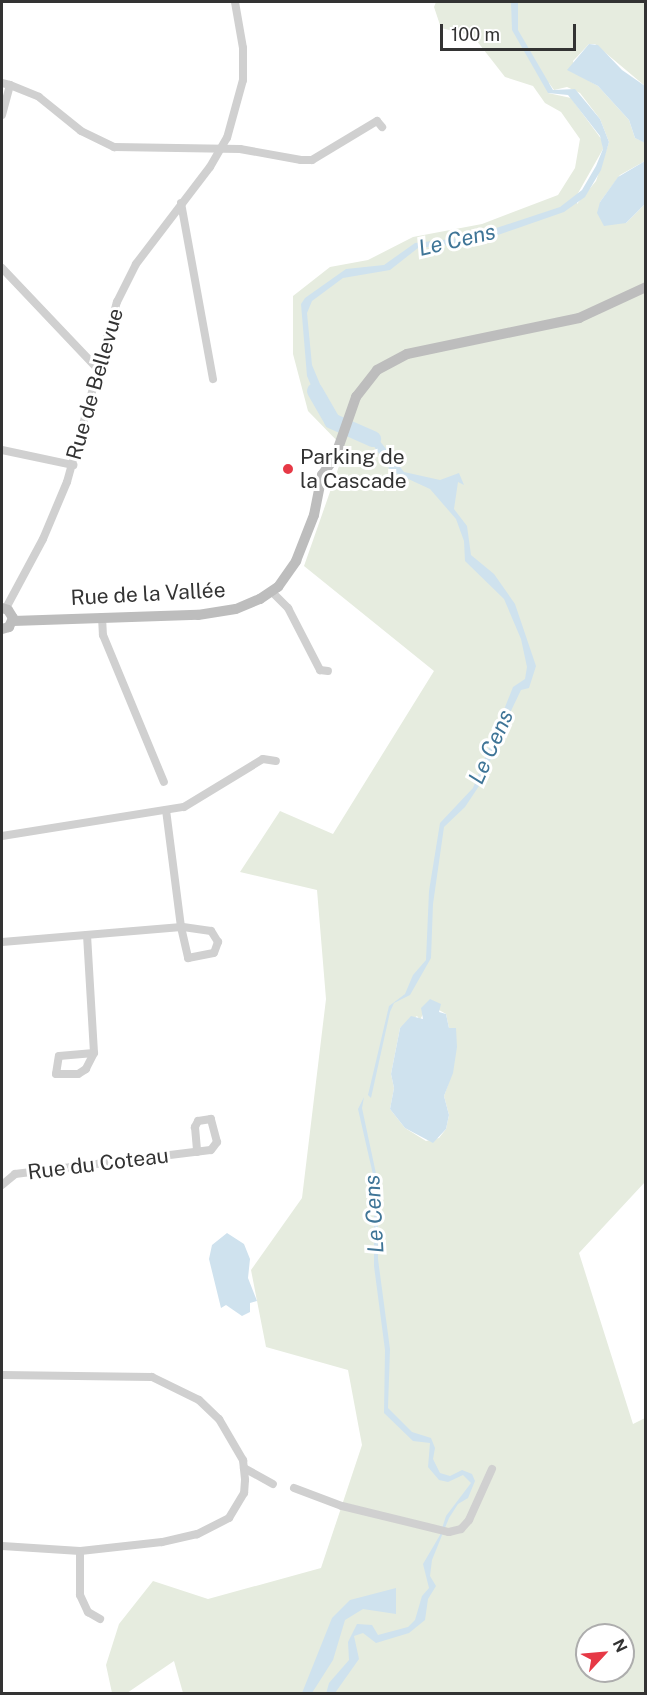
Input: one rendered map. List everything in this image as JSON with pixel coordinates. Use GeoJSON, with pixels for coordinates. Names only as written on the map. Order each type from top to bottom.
{"type":"FeatureCollection","features":[{"type":"Feature","properties":{"kind":"street","name":"Rue de Bellevue"},"geometry":{"type":"LineString","coordinates":[[4,608],[43,539],[73,465],[96,366],[117,302],[136,264],[221,148],[236,110],[243,80],[243,48],[235,2]]}},
{"type":"Feature","properties":{"kind":"street"},"geometry":{"type":"LineString","coordinates":[[2,115],[6,84],[39,98],[81,131],[114,147],[221,148],[312,160],[376,121],[382,127]]}},
{"type":"Feature","properties":{"kind":"street"},"geometry":{"type":"LineString","coordinates":[[181,202],[213,379]]}},
{"type":"Feature","properties":{"kind":"street"},"geometry":{"type":"LineString","coordinates":[[2,268],[96,366]]}},
{"type":"Feature","properties":{"kind":"street"},"geometry":{"type":"LineString","coordinates":[[328,670],[320,670],[288,608],[272,592],[303,546],[317,504],[318,485],[335,457],[369,378],[392,360],[440,346],[516,334],[579,318],[645,288]]}},
{"type":"Feature","properties":{"kind":"street"},"geometry":{"type":"LineString","coordinates":[[2,450],[73,465]]}},
{"type":"Feature","properties":{"kind":"street","name":"Rue de la Vallée"},"geometry":{"type":"LineString","coordinates":[[13,621],[221,612],[272,592]]}},
{"type":"Feature","properties":{"kind":"street"},"geometry":{"type":"LineString","coordinates":[[2,629],[13,621],[4,608]]}},
{"type":"Feature","properties":{"kind":"street"},"geometry":{"type":"LineString","coordinates":[[102,617],[103,635],[164,782]]}},
{"type":"Feature","properties":{"kind":"street"},"geometry":{"type":"LineString","coordinates":[[2,836],[184,807],[263,759],[276,761]]}},
{"type":"Feature","properties":{"kind":"street"},"geometry":{"type":"LineString","coordinates":[[2,942],[181,927],[211,931],[217,936],[217,948],[208,955],[188,958],[181,927],[166,810]]}},
{"type":"Feature","properties":{"kind":"street"},"geometry":{"type":"LineString","coordinates":[[87,935],[94,1053],[78,1074],[56,1074],[59,1056],[94,1053]]}},
{"type":"Feature","properties":{"kind":"street","name":"Rue du Coteau"},"geometry":{"type":"LineString","coordinates":[[2,1185],[15,1174],[197,1152]]}},
{"type":"Feature","properties":{"kind":"street"},"geometry":{"type":"LineString","coordinates":[[2,1375],[152,1377],[199,1400],[219,1419],[234,1440],[244,1468],[244,1493],[237,1508],[229,1518],[208,1531],[162,1542],[80,1551],[2,1546]]}},
{"type":"Feature","properties":{"kind":"street"},"geometry":{"type":"LineString","coordinates":[[244,1468],[273,1484]]}},
{"type":"Feature","properties":{"kind":"street"},"geometry":{"type":"LineString","coordinates":[[294,1488],[342,1506],[449,1532],[461,1529],[469,1520],[492,1469]]}},
{"type":"Feature","properties":{"kind":"street"},"geometry":{"type":"LineString","coordinates":[[80,1551],[80,1595],[88,1611],[100,1618]]}},
{"type":"Feature","properties":{"kind":"shaded area"},"geometry":{"type":"Polygon","coordinates":[[[436,2],[645,2],[645,86],[595,44],[589,44],[573,61],[577,74],[598,86],[629,120],[635,138],[646,143],[645,161],[620,175],[600,202],[626,223],[645,204],[645,1182],[579,1253],[633,1424],[645,1418],[645,1693],[183,1693],[174,1661],[127,1693],[112,1693],[106,1665],[119,1624],[153,1581],[208,1599],[321,1568],[362,1445],[348,1370],[266,1347],[251,1270],[302,1198],[326,999],[317,890],[240,872],[280,811],[333,834],[434,671],[304,566],[345,449],[308,411],[293,354],[293,296],[330,267],[368,260],[413,237],[482,224],[558,195],[575,168],[580,139],[561,112],[545,103],[533,86],[505,77],[473,36],[441,28],[434,7],[436,2]],[[549,83],[548,93],[571,98],[602,140],[603,149],[577,195],[577,204],[596,181],[609,142],[600,119],[580,93],[567,87],[554,90],[549,83]],[[439,1010],[423,1014],[420,1020],[417,1016],[400,1028],[391,1074],[394,1088],[390,1109],[405,1128],[426,1141],[439,1138],[446,1129],[449,1115],[444,1096],[449,1082],[449,1028],[446,1014],[439,1010]]]}},
{"type":"Feature","properties":{"kind":"water","name":"Le Cens"},"geometry":{"type":"Polygon","coordinates":[[[511,2],[518,2],[518,30],[553,90],[575,89],[600,119],[609,142],[601,170],[585,197],[564,212],[478,242],[418,248],[390,270],[343,278],[312,301],[307,313],[312,365],[330,408],[322,411],[307,376],[301,304],[305,298],[346,269],[384,265],[415,243],[469,237],[560,207],[582,190],[596,166],[603,149],[600,136],[568,95],[548,93],[512,30],[511,2]]]}},
{"type":"Feature","properties":{"kind":"water"},"geometry":{"type":"Polygon","coordinates":[[[589,44],[598,45],[622,70],[645,86],[645,143],[635,138],[629,120],[598,86],[567,70],[589,44]]]}},
{"type":"Feature","properties":{"kind":"water"},"geometry":{"type":"Polygon","coordinates":[[[645,161],[645,204],[626,223],[604,226],[597,213],[600,202],[618,177],[645,161]]]}},
{"type":"Feature","properties":{"kind":"water"},"geometry":{"type":"Polygon","coordinates":[[[356,427],[372,431],[404,472],[440,480],[459,473],[464,485],[458,482],[454,509],[467,526],[471,555],[494,574],[515,604],[536,666],[529,688],[521,690],[509,715],[481,783],[465,807],[444,827],[433,904],[431,958],[410,995],[394,1003],[390,1012],[371,1098],[368,1095],[389,1006],[405,994],[413,975],[426,960],[429,891],[440,823],[473,788],[513,687],[525,679],[527,667],[521,639],[504,599],[465,561],[464,541],[456,519],[430,489],[391,471],[373,445],[355,431],[356,427]]]}},
{"type":"Feature","properties":{"kind":"water"},"geometry":{"type":"Polygon","coordinates":[[[430,999],[441,1004],[439,1012],[446,1014],[449,1028],[456,1028],[457,1047],[453,1073],[444,1096],[449,1115],[446,1129],[433,1143],[405,1128],[390,1109],[394,1088],[391,1074],[400,1028],[411,1016],[423,1019],[421,1008],[430,999]]]}},
{"type":"Feature","properties":{"kind":"water"},"geometry":{"type":"Polygon","coordinates":[[[364,1097],[362,1108],[378,1183],[378,1259],[390,1349],[388,1408],[412,1432],[431,1438],[435,1448],[433,1459],[440,1473],[450,1476],[462,1470],[472,1474],[475,1481],[468,1498],[458,1504],[449,1518],[432,1560],[430,1576],[436,1586],[428,1599],[425,1620],[409,1633],[376,1643],[363,1633],[354,1636],[359,1659],[335,1693],[326,1694],[329,1683],[349,1660],[348,1642],[357,1624],[372,1625],[378,1635],[408,1627],[415,1620],[422,1596],[429,1588],[423,1564],[440,1535],[446,1516],[471,1483],[463,1475],[448,1482],[439,1480],[428,1467],[430,1443],[413,1441],[384,1413],[385,1350],[374,1266],[374,1179],[358,1109],[364,1097]]]}},
{"type":"Feature","properties":{"kind":"water"},"geometry":{"type":"Polygon","coordinates":[[[227,1233],[244,1244],[250,1259],[248,1278],[257,1301],[250,1303],[250,1312],[242,1316],[226,1305],[221,1308],[209,1259],[212,1245],[227,1233]]]}},
{"type":"Feature","properties":{"kind":"water"},"geometry":{"type":"Polygon","coordinates":[[[396,1588],[396,1614],[363,1609],[345,1620],[333,1660],[312,1693],[302,1693],[332,1618],[350,1600],[396,1588]]]}},
{"type":"Feature","properties":{"kind":"waterway","name":"Le Cens"},"geometry":{"type":"LineString","coordinates":[[315,391],[332,421],[373,439]]}},
{"type":"Feature","properties":{"kind":"place","name":"Parking de la Cascade"},"geometry":{"type":"Point","coordinates":[288,469]}}]}
